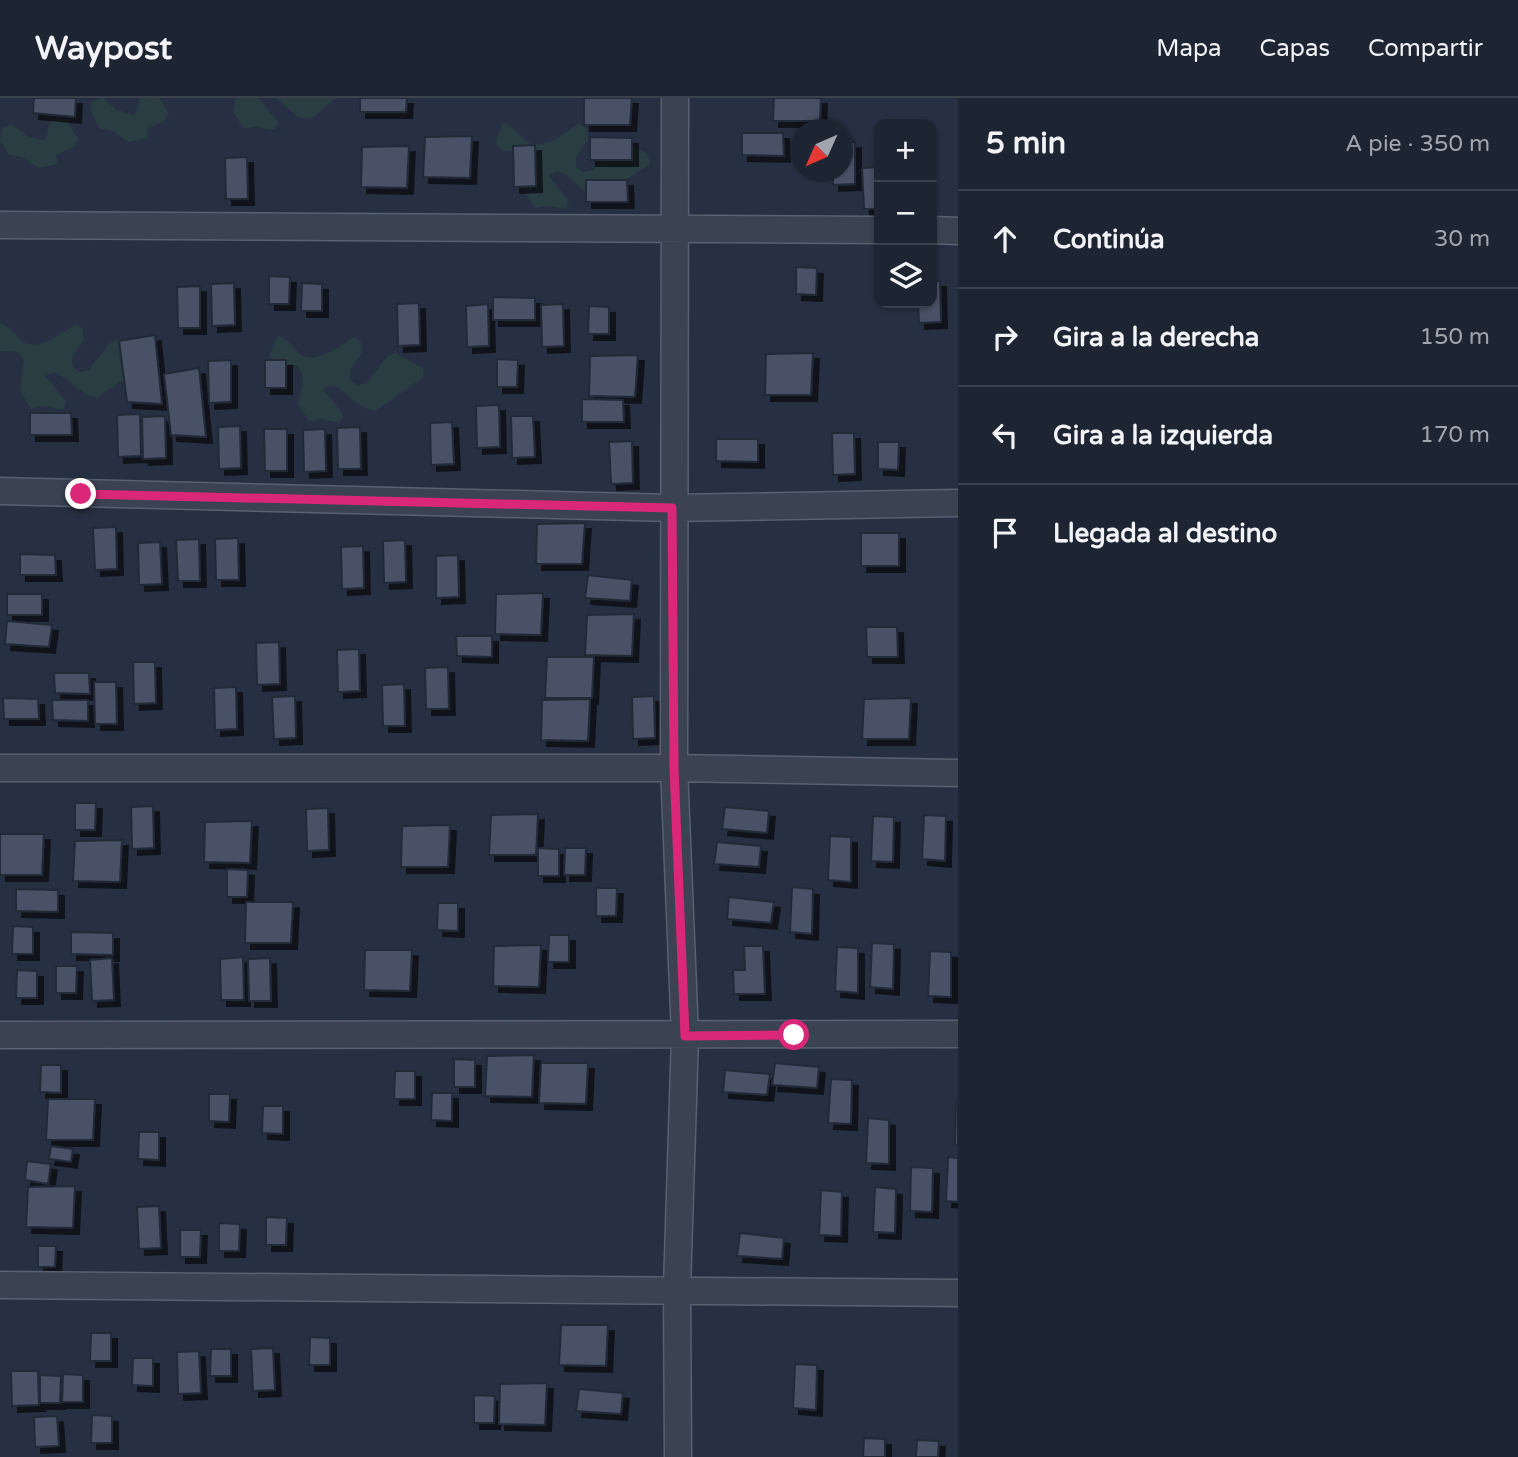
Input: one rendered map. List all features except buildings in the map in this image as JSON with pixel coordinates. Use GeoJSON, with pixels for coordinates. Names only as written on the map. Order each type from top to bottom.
{"type":"FeatureCollection","features":[{"type":"Feature","properties":{"kind":"street"},"geometry":{"type":"LineString","coordinates":[[675,98],[672,508],[674,768],[685,1036],[677,1288],[678,1457]]}},
{"type":"Feature","properties":{"kind":"street"},"geometry":{"type":"LineString","coordinates":[[0,225],[874,230]]}},
{"type":"Feature","properties":{"kind":"street"},"geometry":{"type":"LineString","coordinates":[[937,230],[958,231]]}},
{"type":"Feature","properties":{"kind":"street"},"geometry":{"type":"LineString","coordinates":[[0,491],[672,508],[958,503]]}},
{"type":"Feature","properties":{"kind":"street"},"geometry":{"type":"LineString","coordinates":[[0,768],[674,768],[958,773]]}},
{"type":"Feature","properties":{"kind":"street"},"geometry":{"type":"LineString","coordinates":[[0,1035],[958,1034]]}},
{"type":"Feature","properties":{"kind":"street"},"geometry":{"type":"LineString","coordinates":[[0,1285],[677,1288],[958,1293]]}},
{"type":"Feature","properties":{"kind":"shaded area"},"geometry":{"type":"Polygon","coordinates":[[[103,98],[117,110],[135,115],[140,98],[159,98],[169,113],[164,121],[147,129],[148,138],[129,142],[113,131],[100,129],[91,112],[92,102],[103,98]]]}},
{"type":"Feature","properties":{"kind":"shaded area"},"geometry":{"type":"Polygon","coordinates":[[[236,98],[258,98],[278,122],[275,130],[255,127],[244,129],[233,112],[236,98]]]}},
{"type":"Feature","properties":{"kind":"shaded area"},"geometry":{"type":"Polygon","coordinates":[[[277,98],[337,98],[310,119],[298,117],[277,98]]]}},
{"type":"Feature","properties":{"kind":"shaded area"},"geometry":{"type":"Polygon","coordinates":[[[59,119],[68,123],[78,139],[74,147],[56,155],[58,164],[38,168],[22,157],[9,155],[0,139],[2,128],[12,124],[27,136],[45,141],[50,122],[59,119]]]}},
{"type":"Feature","properties":{"kind":"shaded area"},"geometry":{"type":"Polygon","coordinates":[[[503,123],[531,144],[538,145],[553,140],[579,123],[587,129],[588,140],[576,157],[576,167],[583,172],[593,170],[621,139],[649,155],[650,164],[614,188],[590,196],[567,175],[557,171],[549,176],[569,201],[566,209],[546,206],[535,208],[524,191],[529,170],[522,151],[503,151],[495,143],[503,123]]]}},
{"type":"Feature","properties":{"kind":"shaded area"},"geometry":{"type":"Polygon","coordinates":[[[0,323],[27,344],[34,345],[57,336],[76,324],[83,329],[84,340],[72,357],[73,367],[80,372],[89,370],[109,344],[117,340],[129,344],[146,364],[97,398],[85,394],[54,372],[45,376],[66,401],[63,410],[43,406],[31,409],[20,391],[24,360],[19,352],[0,351],[0,323]]]}},
{"type":"Feature","properties":{"kind":"shaded area"},"geometry":{"type":"Polygon","coordinates":[[[278,336],[305,357],[312,358],[335,349],[354,337],[361,342],[362,353],[350,370],[350,380],[357,385],[367,383],[387,357],[395,353],[423,368],[424,377],[375,411],[363,407],[332,385],[323,389],[343,414],[340,423],[321,419],[309,421],[298,404],[303,384],[302,373],[296,365],[277,364],[269,356],[278,336]]]}},
{"type":"Feature","properties":{"kind":"route"},"geometry":{"type":"LineString","coordinates":[[81,494],[672,508],[674,768],[685,1036],[794,1035]]}}]}
